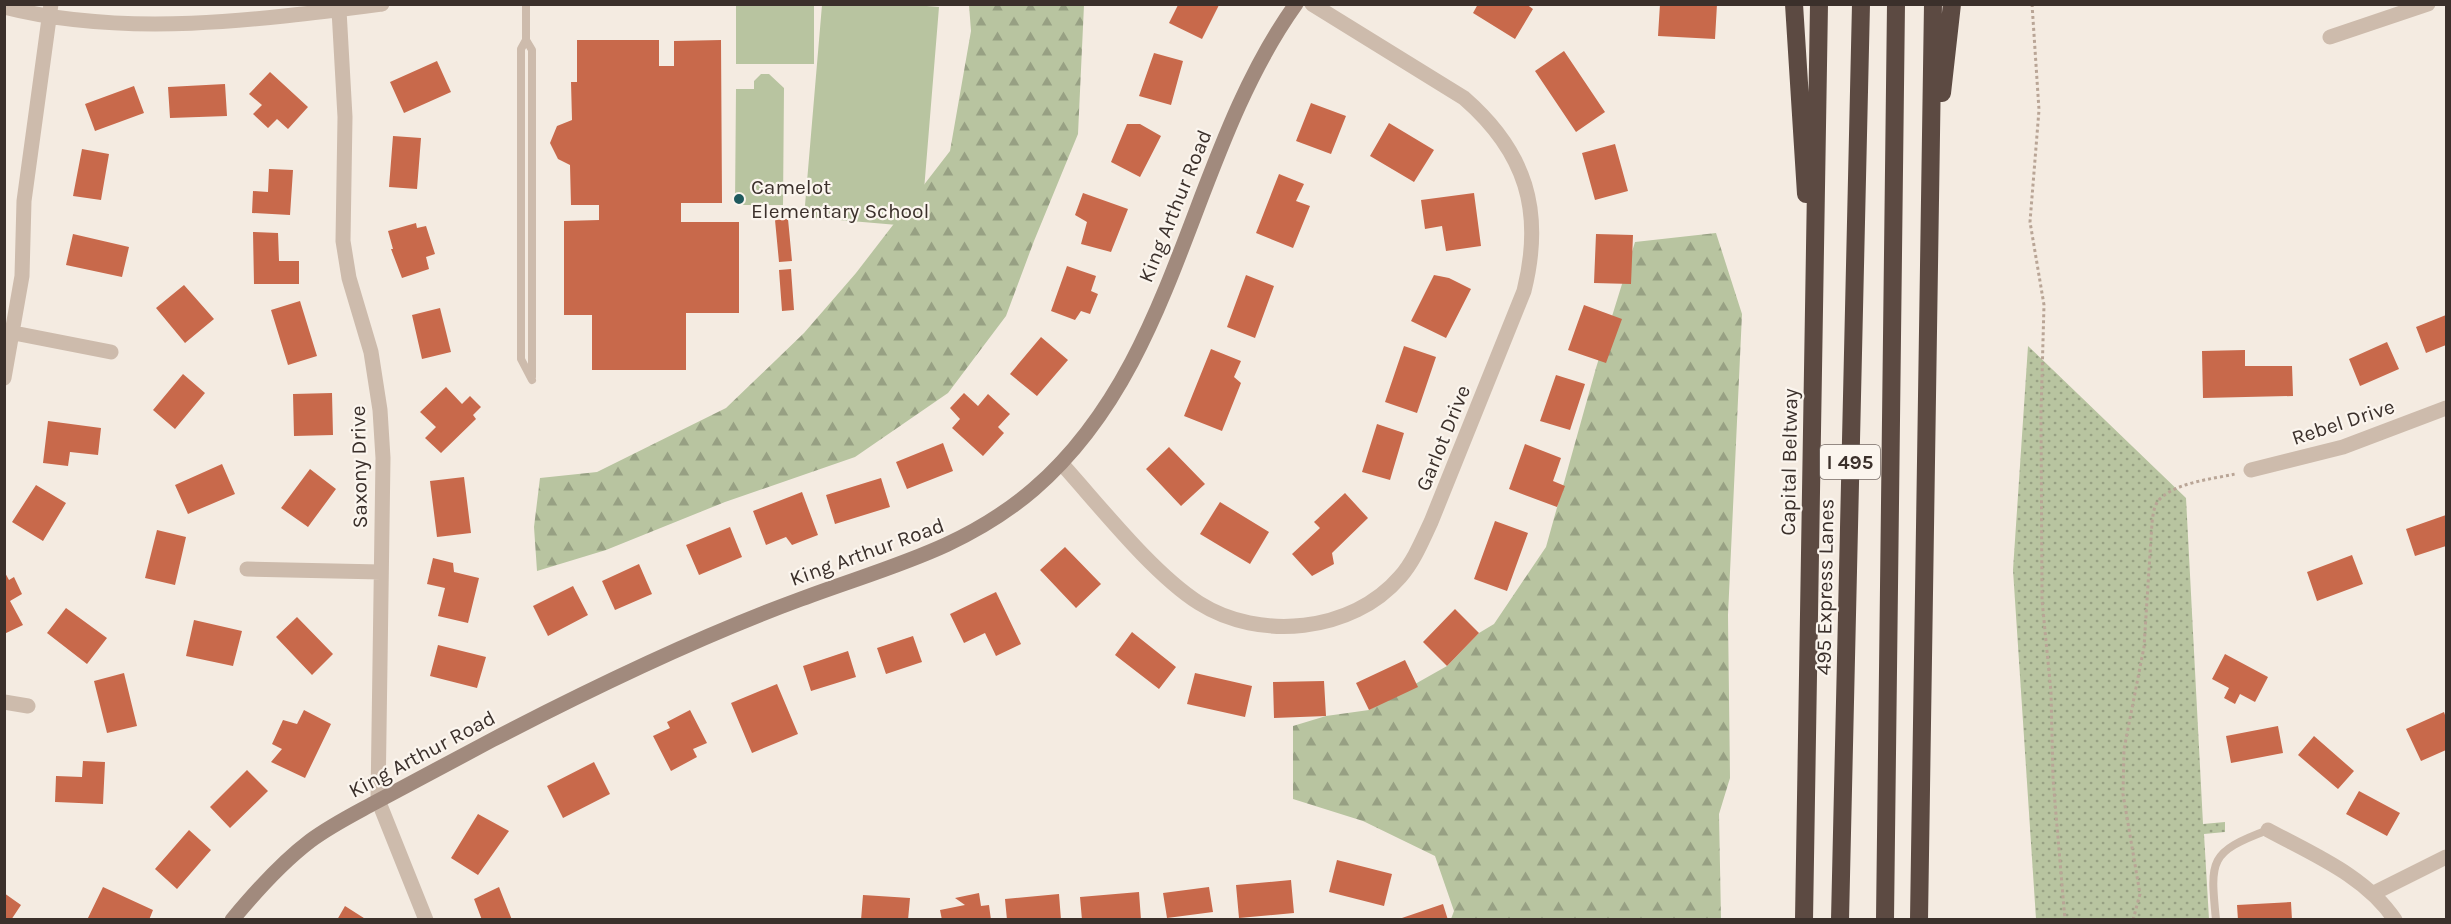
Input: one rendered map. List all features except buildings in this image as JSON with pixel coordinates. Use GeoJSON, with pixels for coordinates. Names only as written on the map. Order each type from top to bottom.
{"type":"FeatureCollection","features":[{"type":"Feature","properties":{"kind":"highway"},"geometry":{"type":"LineString","coordinates":[[1794,4],[1814,322]]}},
{"type":"Feature","properties":{"kind":"highway","name":"Capital Beltway"},"geometry":{"type":"LineString","coordinates":[[1804,920],[1819,4]]}},
{"type":"Feature","properties":{"kind":"highway","name":"495 Express Lanes"},"geometry":{"type":"LineString","coordinates":[[1840,920],[1861,4]]}},
{"type":"Feature","properties":{"kind":"highway","name":"I 495"},"geometry":{"type":"LineString","coordinates":[[1885,920],[1896,4]]}},
{"type":"Feature","properties":{"kind":"highway"},"geometry":{"type":"LineString","coordinates":[[1918,920],[1933,4]]}},
{"type":"Feature","properties":{"kind":"highway"},"geometry":{"type":"LineString","coordinates":[[1930,208],[1952,4]]}},
{"type":"Feature","properties":{"kind":"street"},"geometry":{"type":"LineString","coordinates":[[4,7],[51,10],[103,21],[163,22],[339,10],[382,4]]}},
{"type":"Feature","properties":{"kind":"street","name":"King Arthur Road"},"geometry":{"type":"LineString","coordinates":[[232,920],[278,869],[312,839],[378,800],[601,684],[719,631],[802,598],[921,558],[960,540],[996,518],[1033,490],[1061,463],[1098,417],[1136,358],[1256,68],[1296,4]]}},
{"type":"Feature","properties":{"kind":"street","name":"Garlot Drive"},"geometry":{"type":"LineString","coordinates":[[1061,463],[1151,561],[1182,591],[1227,616],[1255,624],[1310,625],[1338,618],[1381,595],[1399,578],[1414,557],[1450,476],[1524,291],[1531,263],[1531,209],[1516,160],[1485,116],[1464,98],[1312,4]]}},
{"type":"Feature","properties":{"kind":"street"},"geometry":{"type":"LineString","coordinates":[[2330,37],[2428,4]]}},
{"type":"Feature","properties":{"kind":"street"},"geometry":{"type":"LineString","coordinates":[[4,378],[14,333],[22,276],[24,201],[51,10]]}},
{"type":"Feature","properties":{"kind":"street","name":"Saxony Drive"},"geometry":{"type":"LineString","coordinates":[[339,10],[345,117],[343,241],[350,278],[371,352],[380,410],[383,458],[378,800],[426,920]]}},
{"type":"Feature","properties":{"kind":"street"},"geometry":{"type":"LineString","coordinates":[[14,333],[111,352]]}},
{"type":"Feature","properties":{"kind":"street","name":"Rebel Drive"},"geometry":{"type":"LineString","coordinates":[[2251,470],[2343,447],[2446,408]]}},
{"type":"Feature","properties":{"kind":"street"},"geometry":{"type":"LineString","coordinates":[[247,569],[381,572]]}},
{"type":"Feature","properties":{"kind":"street"},"geometry":{"type":"LineString","coordinates":[[4,702],[28,706]]}},
{"type":"Feature","properties":{"kind":"street"},"geometry":{"type":"LineString","coordinates":[[2268,830],[2326,862],[2374,893],[2395,920]]}},
{"type":"Feature","properties":{"kind":"street"},"geometry":{"type":"LineString","coordinates":[[2374,893],[2446,857]]}},
{"type":"Feature","properties":{"kind":"lane"},"geometry":{"type":"LineString","coordinates":[[526,4],[526,40],[521,49],[521,359],[532,380],[532,50],[526,40]]}},
{"type":"Feature","properties":{"kind":"lane"},"geometry":{"type":"LineString","coordinates":[[2216,920],[2212,870],[2219,855],[2237,841],[2268,830]]}},
{"type":"Feature","properties":{"kind":"path"},"geometry":{"type":"LineString","coordinates":[[2032,4],[2039,110],[2030,222],[2044,305],[2041,413],[2042,600],[2051,692],[2054,779],[2065,920]]}},
{"type":"Feature","properties":{"kind":"path"},"geometry":{"type":"LineString","coordinates":[[2133,920],[2140,894],[2123,794],[2124,749],[2144,647],[2155,506],[2169,493],[2195,483],[2251,470]]}},
{"type":"Feature","properties":{"kind":"green space"},"geometry":{"type":"Polygon","coordinates":[[[902,4],[939,7],[921,227],[804,217],[822,5],[902,4]]]}},
{"type":"Feature","properties":{"kind":"green space"},"geometry":{"type":"Polygon","coordinates":[[[736,5],[814,5],[814,64],[736,64],[736,5]]]}},
{"type":"Feature","properties":{"kind":"green space"},"geometry":{"type":"Polygon","coordinates":[[[969,5],[1084,5],[1078,134],[1006,316],[948,393],[855,457],[725,502],[606,550],[537,571],[534,527],[540,478],[597,472],[726,408],[804,333],[856,273],[950,151],[971,31],[969,5]]]}},
{"type":"Feature","properties":{"kind":"green space"},"geometry":{"type":"Polygon","coordinates":[[[761,74],[769,74],[784,88],[783,205],[735,205],[736,89],[754,89],[754,81],[761,74]]]}},
{"type":"Feature","properties":{"kind":"green space"},"geometry":{"type":"Polygon","coordinates":[[[1716,233],[1742,314],[1728,615],[1730,778],[1719,814],[1721,919],[1451,919],[1454,911],[1435,856],[1363,821],[1293,799],[1293,726],[1326,716],[1369,710],[1447,666],[1479,633],[1494,624],[1546,547],[1596,368],[1635,242],[1716,233]]]}},
{"type":"Feature","properties":{"kind":"green space"},"geometry":{"type":"Polygon","coordinates":[[[2028,346],[2186,498],[2203,824],[2225,822],[2225,832],[2204,834],[2209,919],[2036,919],[2013,570],[2028,346]]]}},
{"type":"Feature","properties":{"kind":"place","name":"Camelot Elementary School"},"geometry":{"type":"Point","coordinates":[739,199]}}]}
